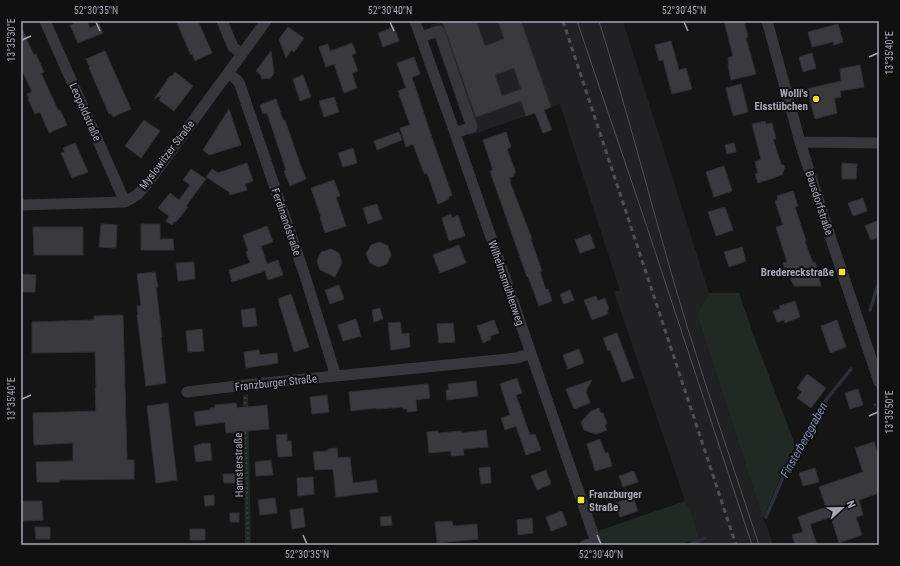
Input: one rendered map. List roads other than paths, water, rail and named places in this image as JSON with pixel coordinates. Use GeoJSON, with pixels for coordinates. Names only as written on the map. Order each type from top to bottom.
{"type":"FeatureCollection","features":[{"type":"Feature","properties":{"kind":"street","name":"Leopoldstraße"},"geometry":{"type":"LineString","coordinates":[[45,21],[125,202]]}},
{"type":"Feature","properties":{"kind":"street"},"geometry":{"type":"LineString","coordinates":[[222,21],[233,47],[242,54]]}},
{"type":"Feature","properties":{"kind":"street","name":"Myslowitzer Straße"},"geometry":{"type":"LineString","coordinates":[[125,202],[137,195],[147,184],[266,21]]}},
{"type":"Feature","properties":{"kind":"street","name":"Wilhelmsmühlenweg"},"geometry":{"type":"LineString","coordinates":[[415,21],[531,353],[592,544]]}},
{"type":"Feature","properties":{"kind":"street","name":"Bausdorfstraße"},"geometry":{"type":"LineString","coordinates":[[767,21],[800,142],[879,382]]}},
{"type":"Feature","properties":{"kind":"street"},"geometry":{"type":"LineString","coordinates":[[421,37],[439,31],[472,127],[455,133]]}},
{"type":"Feature","properties":{"kind":"street","name":"Ferdinandstraße"},"geometry":{"type":"LineString","coordinates":[[228,73],[238,80],[306,280],[334,366],[335,376]]}},
{"type":"Feature","properties":{"kind":"street"},"geometry":{"type":"LineString","coordinates":[[800,142],[879,144]]}},
{"type":"Feature","properties":{"kind":"street"},"geometry":{"type":"LineString","coordinates":[[21,205],[125,202]]}},
{"type":"Feature","properties":{"kind":"street","name":"Franzburger Straße"},"geometry":{"type":"LineString","coordinates":[[187,392],[517,358],[531,353]]}},
{"type":"Feature","properties":{"kind":"waterway","name":"Finsterberggraben"},"geometry":{"type":"LineString","coordinates":[[870,310],[879,282]]}},
{"type":"Feature","properties":{"kind":"waterway","name":"Finsterberggraben"},"geometry":{"type":"LineString","coordinates":[[766,517],[786,470],[827,399],[851,369]]}},
{"type":"Feature","properties":{"kind":"waterway","name":"Finsterberggraben"},"geometry":{"type":"LineString","coordinates":[[691,545],[705,538]]}},
{"type":"Feature","properties":{"kind":"tram line"},"geometry":{"type":"LineString","coordinates":[[577,21],[752,545]]}},
{"type":"Feature","properties":{"kind":"tram line"},"geometry":{"type":"LineString","coordinates":[[599,21],[687,326],[759,545]]}},
{"type":"Feature","properties":{"kind":"railway"},"geometry":{"type":"LineString","coordinates":[[563,21],[736,545]]}},
{"type":"Feature","properties":{"kind":"place","name":"Wolli's Eisstübchen"},"geometry":{"type":"Point","coordinates":[816,99]}},
{"type":"Feature","properties":{"kind":"place","name":"Bredereckstraße"},"geometry":{"type":"Point","coordinates":[842,272]}},
{"type":"Feature","properties":{"kind":"place","name":"Franzburger Straße"},"geometry":{"type":"Point","coordinates":[581,500]}}]}
